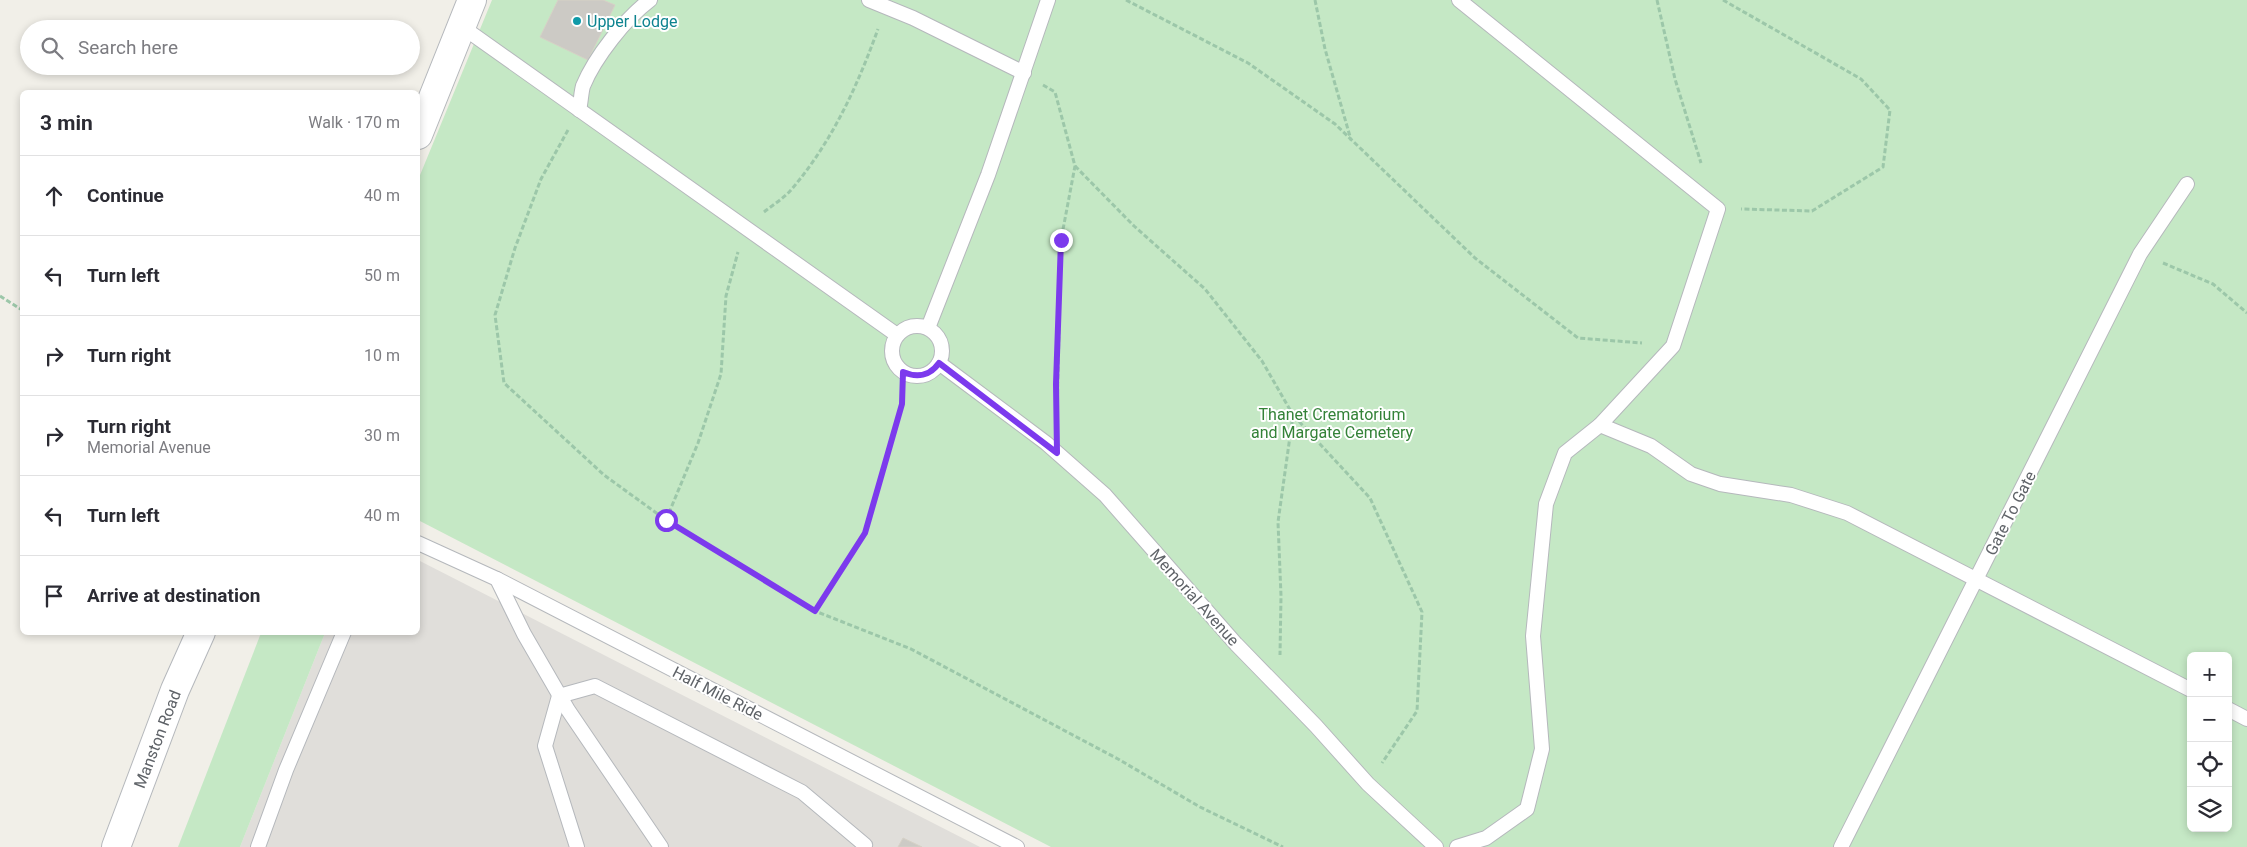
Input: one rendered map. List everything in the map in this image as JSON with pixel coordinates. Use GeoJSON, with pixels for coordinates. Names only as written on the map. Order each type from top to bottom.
{"type":"FeatureCollection","features":[{"type":"Feature","properties":{"kind":"street"},"geometry":{"type":"LineString","coordinates":[[420,130],[472,0]]}},
{"type":"Feature","properties":{"kind":"street","name":"Manston Road"},"geometry":{"type":"LineString","coordinates":[[116,847],[172,699],[200,635]]}},
{"type":"Feature","properties":{"kind":"lane"},"geometry":{"type":"LineString","coordinates":[[580,110],[583,87],[606,46],[639,8],[650,0]]}},
{"type":"Feature","properties":{"kind":"lane"},"geometry":{"type":"LineString","coordinates":[[869,0],[1024,73]]}},
{"type":"Feature","properties":{"kind":"lane"},"geometry":{"type":"LineString","coordinates":[[928,328],[1024,73],[1048,0]]}},
{"type":"Feature","properties":{"kind":"lane"},"geometry":{"type":"LineString","coordinates":[[1457,847],[1486,838],[1527,809],[1542,749],[1533,636],[1546,504],[1565,453],[1600,425],[1673,346],[1718,209],[1459,0]]}},
{"type":"Feature","properties":{"kind":"lane"},"geometry":{"type":"LineString","coordinates":[[461,26],[897,335]]}},
{"type":"Feature","properties":{"kind":"lane","name":"Gate To Gate"},"geometry":{"type":"LineString","coordinates":[[1841,847],[2140,254],[2187,184]]}},
{"type":"Feature","properties":{"kind":"lane"},"geometry":{"type":"LineString","coordinates":[[911,326],[928,328],[934,332],[942,347],[939,363],[927,374],[910,375],[903,372],[893,359],[892,351],[897,335],[911,326]]}},
{"type":"Feature","properties":{"kind":"lane","name":"Memorial Avenue"},"geometry":{"type":"LineString","coordinates":[[939,363],[1057,453],[1105,495],[1236,644],[1368,784],[1436,847]]}},
{"type":"Feature","properties":{"kind":"lane"},"geometry":{"type":"LineString","coordinates":[[1600,425],[1651,446],[1691,474],[1720,484],[1791,494],[1847,513],[2187,688]]}},
{"type":"Feature","properties":{"kind":"lane","name":"Half Mile Ride"},"geometry":{"type":"LineString","coordinates":[[420,544],[497,579],[1017,847]]}},
{"type":"Feature","properties":{"kind":"lane"},"geometry":{"type":"LineString","coordinates":[[497,579],[524,634],[559,696],[662,847]]}},
{"type":"Feature","properties":{"kind":"lane"},"geometry":{"type":"LineString","coordinates":[[258,847],[286,770],[343,635]]}},
{"type":"Feature","properties":{"kind":"lane"},"geometry":{"type":"LineString","coordinates":[[559,696],[595,686],[802,792],[866,845],[864,847]]}},
{"type":"Feature","properties":{"kind":"lane"},"geometry":{"type":"LineString","coordinates":[[559,696],[545,746],[575,845]]}},
{"type":"Feature","properties":{"kind":"lane"},"geometry":{"type":"LineString","coordinates":[[2232,711],[2247,719]]}},
{"type":"Feature","properties":{"kind":"path"},"geometry":{"type":"LineString","coordinates":[[1126,0],[1248,63],[1335,124],[1475,258],[1578,338],[1673,346]]}},
{"type":"Feature","properties":{"kind":"path"},"geometry":{"type":"LineString","coordinates":[[1315,0],[1325,49],[1351,140]]}},
{"type":"Feature","properties":{"kind":"path"},"geometry":{"type":"LineString","coordinates":[[1657,0],[1675,78],[1702,164]]}},
{"type":"Feature","properties":{"kind":"path"},"geometry":{"type":"LineString","coordinates":[[1718,209],[1812,211],[1883,167],[1890,110],[1861,79],[1723,0]]}},
{"type":"Feature","properties":{"kind":"path"},"geometry":{"type":"LineString","coordinates":[[666,520],[698,443],[722,374],[726,296],[745,227],[790,191],[835,129],[866,64],[886,7]]}},
{"type":"Feature","properties":{"kind":"path"},"geometry":{"type":"LineString","coordinates":[[1024,73],[1055,92],[1075,166],[1061,240],[1056,384],[1057,453]]}},
{"type":"Feature","properties":{"kind":"path"},"geometry":{"type":"LineString","coordinates":[[580,110],[541,179],[515,248],[495,315],[504,383],[604,475],[666,520],[815,611],[911,649],[1118,759],[1200,807],[1283,847]]}},
{"type":"Feature","properties":{"kind":"path"},"geometry":{"type":"LineString","coordinates":[[1075,166],[1134,226],[1205,289],[1262,361],[1293,416],[1370,498],[1422,612],[1417,711],[1368,784]]}},
{"type":"Feature","properties":{"kind":"path"},"geometry":{"type":"LineString","coordinates":[[2140,254],[2213,284],[2247,313]]}},
{"type":"Feature","properties":{"kind":"path"},"geometry":{"type":"LineString","coordinates":[[0,296],[20,309]]}},
{"type":"Feature","properties":{"kind":"path"},"geometry":{"type":"LineString","coordinates":[[815,611],[865,533],[902,404],[903,372]]}},
{"type":"Feature","properties":{"kind":"path"},"geometry":{"type":"LineString","coordinates":[[1280,689],[1281,596],[1278,522],[1293,416]]}},
{"type":"Feature","properties":{"kind":"shaded area"},"geometry":{"type":"Polygon","coordinates":[[[420,561],[980,847],[240,847],[324,635],[420,635],[420,561]]]}},
{"type":"Feature","properties":{"kind":"green space","name":"Thanet Crematorium and Margate Cemetery"},"geometry":{"type":"Polygon","coordinates":[[[492,0],[2247,0],[2247,847],[1051,847],[420,521],[420,175],[492,0]]]}},
{"type":"Feature","properties":{"kind":"green space"},"geometry":{"type":"Polygon","coordinates":[[[260,635],[324,635],[240,847],[178,847],[260,635]]]}},
{"type":"Feature","properties":{"kind":"building","name":"Upper Lodge"},"geometry":{"type":"Polygon","coordinates":[[[558,0],[603,0],[615,5],[588,60],[540,37],[558,0]]]}},
{"type":"Feature","properties":{"kind":"building"},"geometry":{"type":"Polygon","coordinates":[[[903,838],[922,847],[898,847],[903,838]]]}},
{"type":"Feature","properties":{"kind":"place","name":"Upper Lodge"},"geometry":{"type":"Point","coordinates":[577,21]}},
{"type":"Feature","properties":{"kind":"route"},"geometry":{"type":"LineString","coordinates":[[666,520],[815,611],[865,533],[902,404],[903,372],[919,376],[934,370],[939,363],[1057,453],[1056,384],[1061,240]]}}]}
